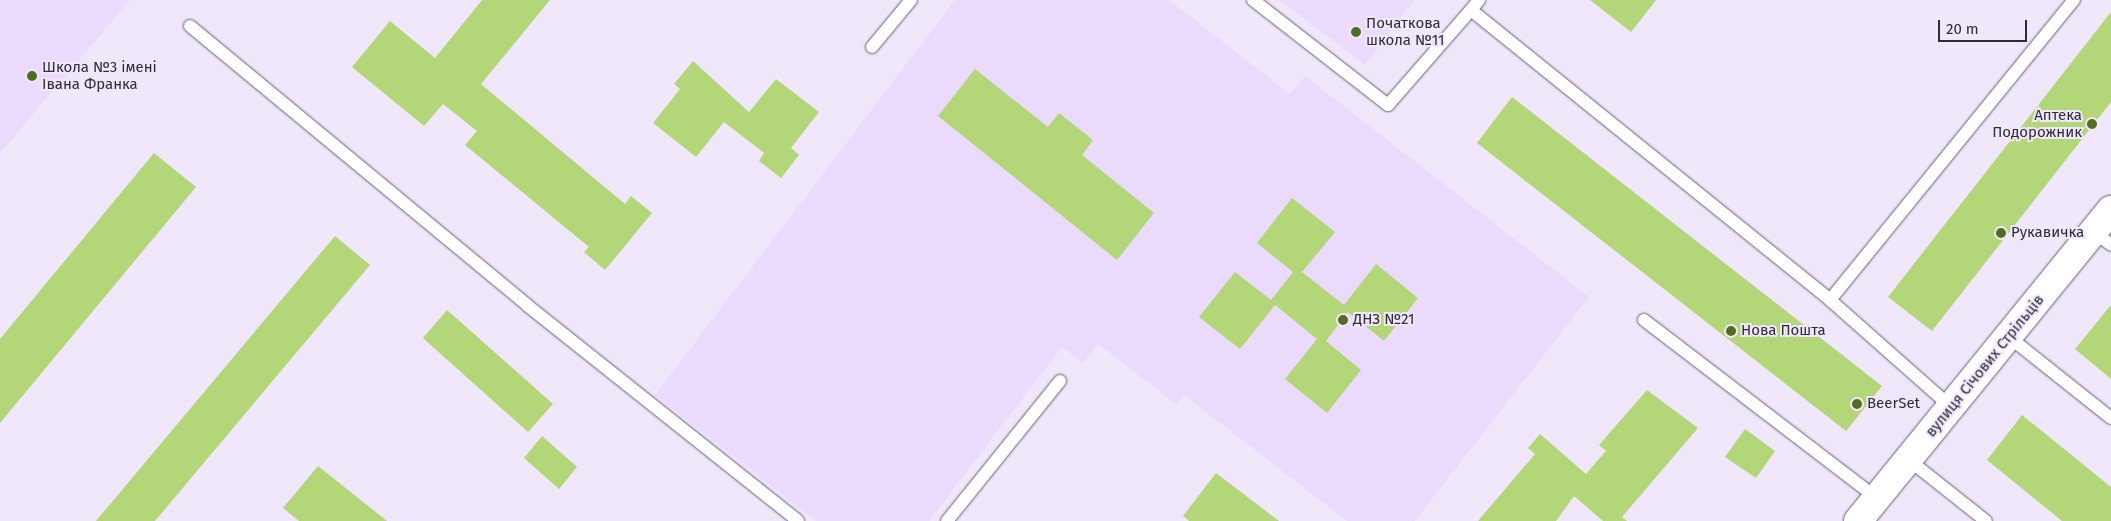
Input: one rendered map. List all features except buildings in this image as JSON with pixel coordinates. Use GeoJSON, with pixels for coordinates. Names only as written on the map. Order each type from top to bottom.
{"type":"FeatureCollection","features":[{"type":"Feature","properties":{"kind":"street","name":"вулиця Січових Стрільців"},"geometry":{"type":"LineString","coordinates":[[1858,521],[2009,337],[2102,238],[2111,210]]}},
{"type":"Feature","properties":{"kind":"lane"},"geometry":{"type":"LineString","coordinates":[[872,47],[911,0]]}},
{"type":"Feature","properties":{"kind":"lane"},"geometry":{"type":"LineString","coordinates":[[1253,0],[1388,105],[1475,5],[1830,300],[1951,408]]}},
{"type":"Feature","properties":{"kind":"lane"},"geometry":{"type":"LineString","coordinates":[[1830,300],[2074,0]]}},
{"type":"Feature","properties":{"kind":"lane"},"geometry":{"type":"LineString","coordinates":[[190,26],[528,306],[798,521]]}},
{"type":"Feature","properties":{"kind":"lane"},"geometry":{"type":"LineString","coordinates":[[1644,320],[1876,498]]}},
{"type":"Feature","properties":{"kind":"lane"},"geometry":{"type":"LineString","coordinates":[[2009,337],[2111,418]]}},
{"type":"Feature","properties":{"kind":"lane"},"geometry":{"type":"LineString","coordinates":[[947,521],[1060,382]]}},
{"type":"Feature","properties":{"kind":"lane"},"geometry":{"type":"LineString","coordinates":[[1909,460],[1986,521]]}},
{"type":"Feature","properties":{"kind":"shaded area","name":"Школа №3 імені Івана Франка"},"geometry":{"type":"Polygon","coordinates":[[[0,0],[130,0],[0,153],[0,0]]]}},
{"type":"Feature","properties":{"kind":"shaded area"},"geometry":{"type":"Polygon","coordinates":[[[955,0],[1169,0],[1290,94],[1305,76],[1589,297],[1415,521],[1347,521],[1184,395],[1176,404],[1098,344],[1083,363],[1062,347],[929,521],[816,521],[655,395],[955,0]]]}},
{"type":"Feature","properties":{"kind":"shaded area","name":"Початкова школа №11"},"geometry":{"type":"Polygon","coordinates":[[[1280,0],[1414,0],[1365,65],[1280,0]]]}},
{"type":"Feature","properties":{"kind":"place","name":"Початкова школа №11"},"geometry":{"type":"Point","coordinates":[1356,32]}},
{"type":"Feature","properties":{"kind":"place","name":"Школа №3 імені Івана Франка"},"geometry":{"type":"Point","coordinates":[32,76]}},
{"type":"Feature","properties":{"kind":"place","name":"Аптека Подорожник"},"geometry":{"type":"Point","coordinates":[2092,124]}},
{"type":"Feature","properties":{"kind":"place","name":"Рукавичка"},"geometry":{"type":"Point","coordinates":[2001,233]}},
{"type":"Feature","properties":{"kind":"place","name":"ДНЗ №21"},"geometry":{"type":"Point","coordinates":[1343,320]}},
{"type":"Feature","properties":{"kind":"place","name":"Нова Пошта"},"geometry":{"type":"Point","coordinates":[1731,331]}},
{"type":"Feature","properties":{"kind":"place","name":"BeerSet"},"geometry":{"type":"Point","coordinates":[1857,404]}}]}
